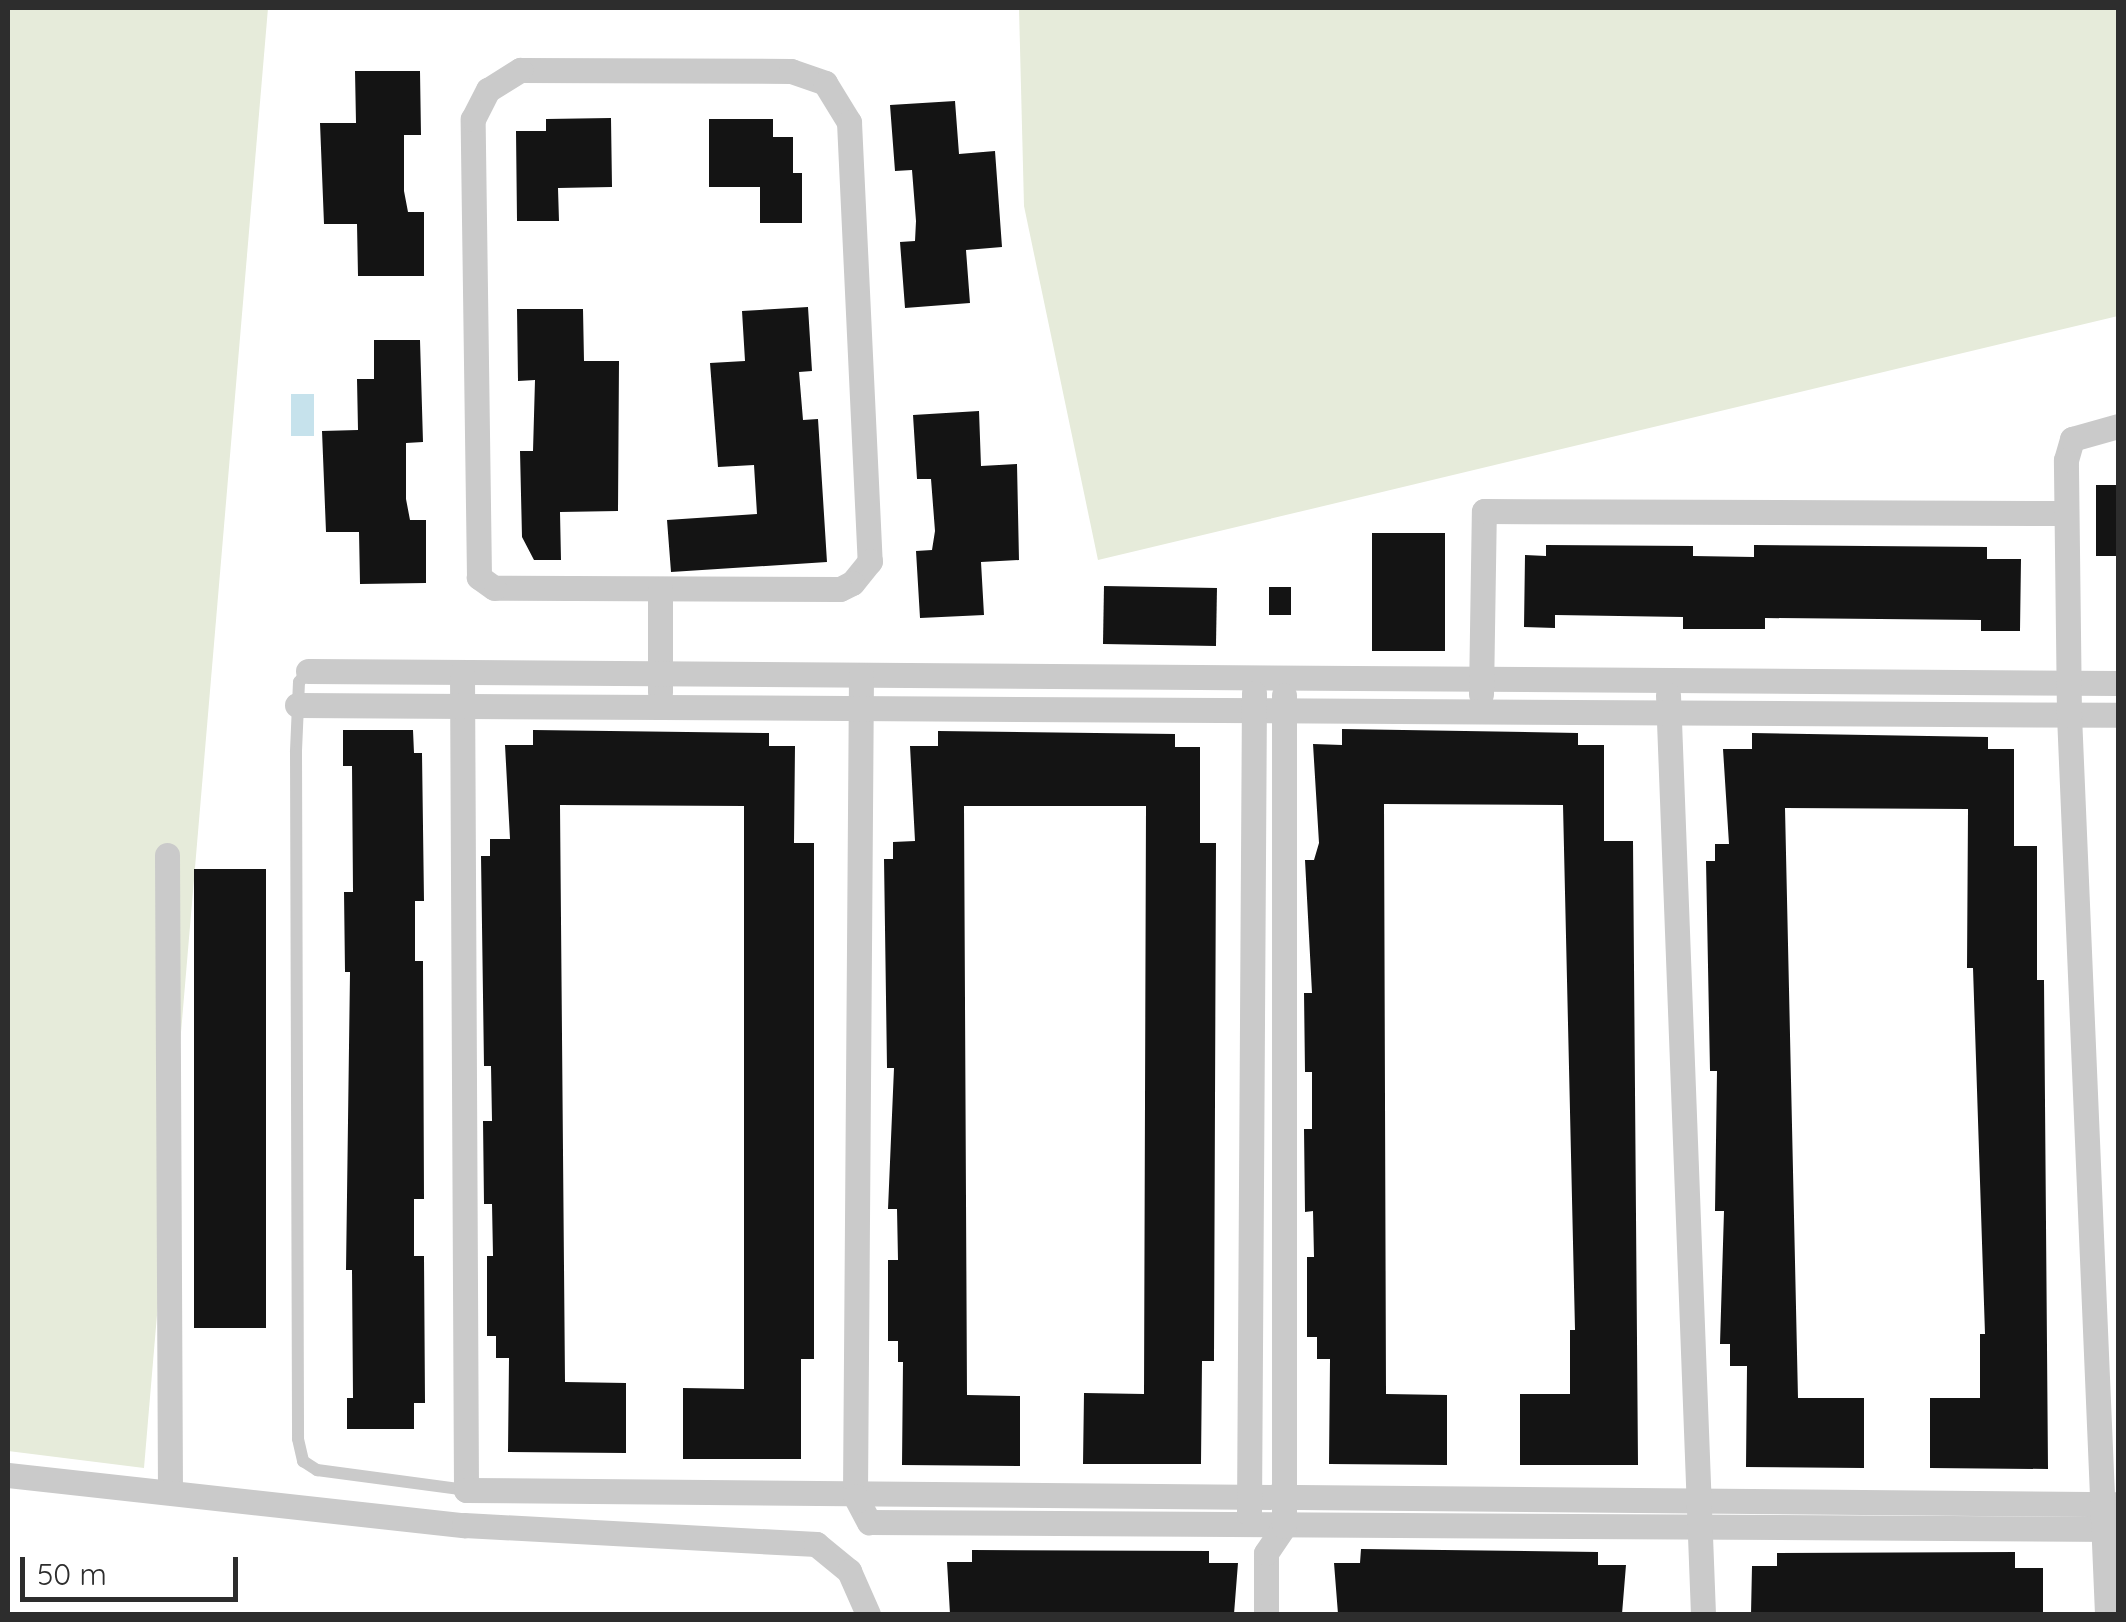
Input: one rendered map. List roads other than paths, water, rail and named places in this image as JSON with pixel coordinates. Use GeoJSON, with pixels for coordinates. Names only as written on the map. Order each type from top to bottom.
{"type":"FeatureCollection","features":[{"type":"Feature","properties":{"kind":"street"},"geometry":{"type":"LineString","coordinates":[[520,70],[791,71],[825,83],[849,122],[870,560],[860,578],[840,588],[660,588],[494,588],[477,570],[473,119],[488,90],[520,70]]}},
{"type":"Feature","properties":{"kind":"street"},"geometry":{"type":"LineString","coordinates":[[2107,1614],[2113,1516],[2069,715],[2066,513],[2072,438],[2118,426]]}},
{"type":"Feature","properties":{"kind":"street"},"geometry":{"type":"LineString","coordinates":[[1480,712],[1484,511],[2066,513]]}},
{"type":"Feature","properties":{"kind":"street"},"geometry":{"type":"LineString","coordinates":[[660,588],[660,707]]}},
{"type":"Feature","properties":{"kind":"street"},"geometry":{"type":"LineString","coordinates":[[308,672],[2118,683]]}},
{"type":"Feature","properties":{"kind":"street"},"geometry":{"type":"LineString","coordinates":[[462,672],[466,1490],[1283,1498],[1699,1514],[2113,1516]]}},
{"type":"Feature","properties":{"kind":"street"},"geometry":{"type":"LineString","coordinates":[[861,675],[855,1496],[870,1522],[1284,1526],[1699,1514]]}},
{"type":"Feature","properties":{"kind":"street"},"geometry":{"type":"LineString","coordinates":[[1254,678],[1248,1498],[1250,1526],[1266,1553],[1266,1614]]}},
{"type":"Feature","properties":{"kind":"street"},"geometry":{"type":"LineString","coordinates":[[1266,1553],[1284,1526],[1285,678]]}},
{"type":"Feature","properties":{"kind":"street"},"geometry":{"type":"LineString","coordinates":[[1668,680],[1703,1614]]}},
{"type":"Feature","properties":{"kind":"street"},"geometry":{"type":"LineString","coordinates":[[296,705],[2118,715]]}},
{"type":"Feature","properties":{"kind":"street"},"geometry":{"type":"LineString","coordinates":[[166,855],[170,1491]]}},
{"type":"Feature","properties":{"kind":"street"},"geometry":{"type":"LineString","coordinates":[[8,1475],[464,1525],[816,1544],[849,1571],[868,1614]]}},
{"type":"Feature","properties":{"kind":"lane"},"geometry":{"type":"LineString","coordinates":[[308,672],[299,682],[296,705],[298,1438],[303,1461],[317,1470],[466,1490]]}},
{"type":"Feature","properties":{"kind":"water"},"geometry":{"type":"Polygon","coordinates":[[[291,394],[314,394],[314,436],[291,436],[291,394]]]}}]}
